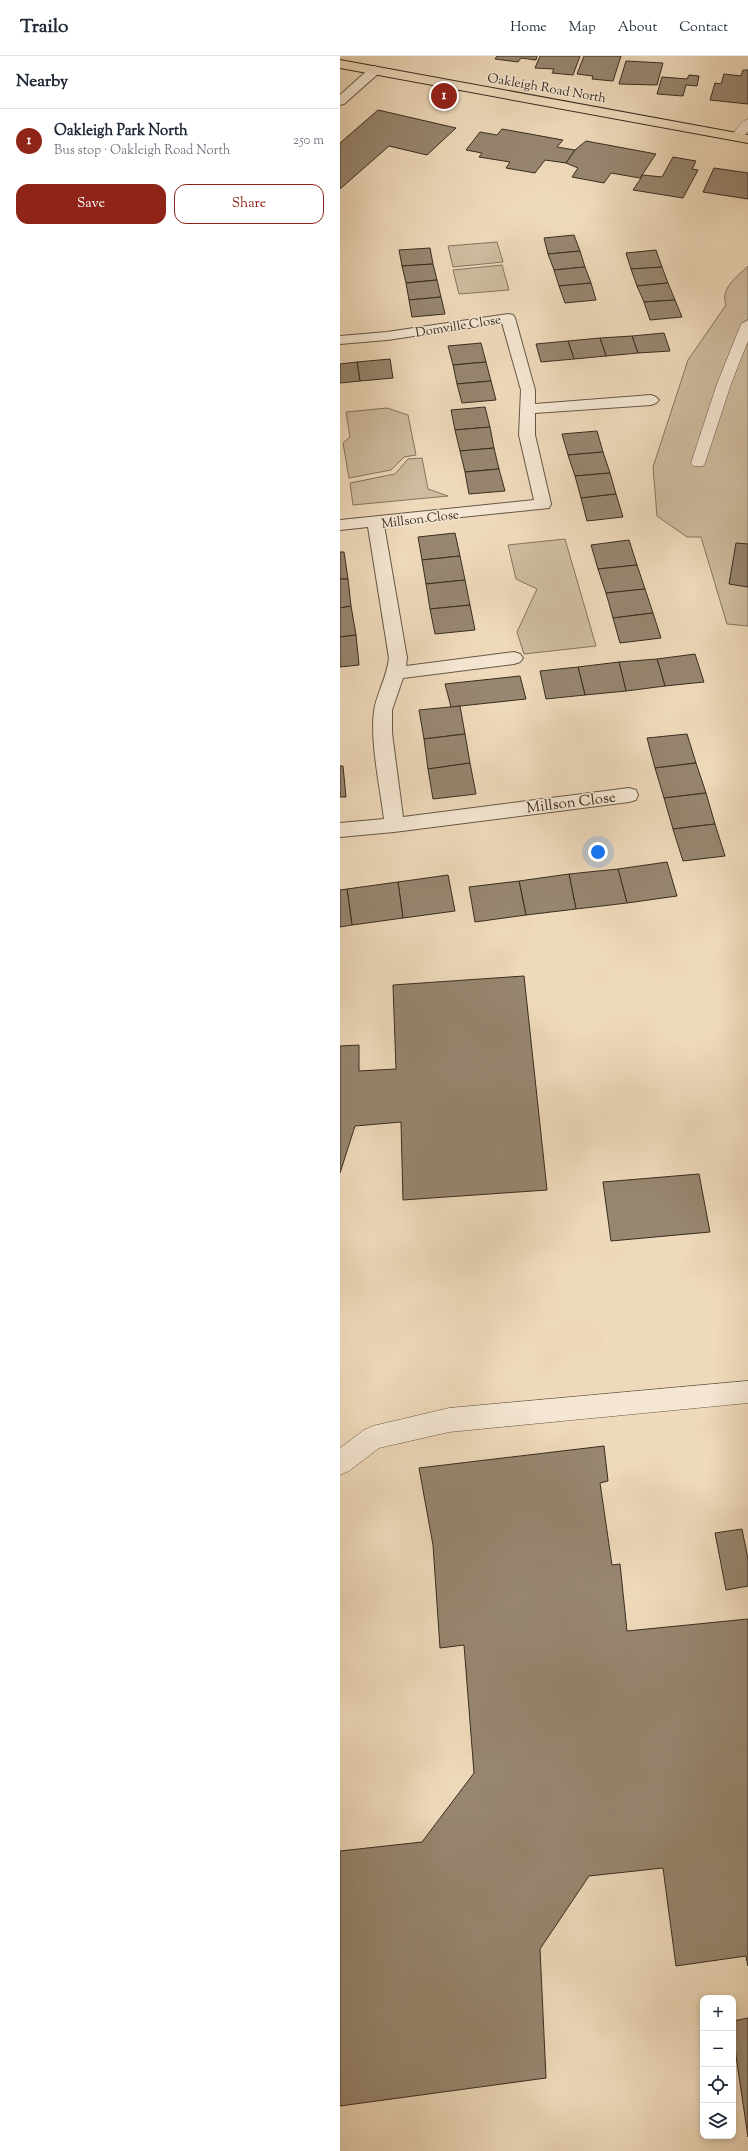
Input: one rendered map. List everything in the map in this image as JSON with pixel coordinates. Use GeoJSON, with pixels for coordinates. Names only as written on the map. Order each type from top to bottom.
{"type":"FeatureCollection","features":[{"type":"Feature","properties":{"kind":"main road","name":"Oakleigh Road North"},"geometry":{"type":"LineString","coordinates":[[340,64],[742,138]]}},
{"type":"Feature","properties":{"kind":"street"},"geometry":{"type":"LineString","coordinates":[[340,101],[375,70]]}},
{"type":"Feature","properties":{"kind":"street","name":"Domville Close"},"geometry":{"type":"LineString","coordinates":[[340,340],[387,336],[508,318],[528,390],[527,435],[543,504]]}},
{"type":"Feature","properties":{"kind":"street"},"geometry":{"type":"LineString","coordinates":[[527,409],[651,400]]}},
{"type":"Feature","properties":{"kind":"street","name":"Millson Close"},"geometry":{"type":"LineString","coordinates":[[394,825],[383,733],[383,710],[396,673],[398,658],[375,521],[543,504]]}},
{"type":"Feature","properties":{"kind":"street"},"geometry":{"type":"LineString","coordinates":[[340,525],[375,521]]}},
{"type":"Feature","properties":{"kind":"street"},"geometry":{"type":"LineString","coordinates":[[396,673],[514,658]]}},
{"type":"Feature","properties":{"kind":"street","name":"Millson Close"},"geometry":{"type":"LineString","coordinates":[[340,830],[394,825],[629,795]]}},
{"type":"Feature","properties":{"kind":"lane"},"geometry":{"type":"LineString","coordinates":[[742,138],[748,123]]}},
{"type":"Feature","properties":{"kind":"lane"},"geometry":{"type":"LineString","coordinates":[[698,463],[724,384],[748,324]]}},
{"type":"Feature","properties":{"kind":"lane"},"geometry":{"type":"LineString","coordinates":[[340,1463],[372,1438],[449,1420],[748,1392]]}},
{"type":"Feature","properties":{"kind":"shaded area"},"geometry":{"type":"Polygon","coordinates":[[[497,242],[503,262],[453,267],[448,246],[497,242]]]}},
{"type":"Feature","properties":{"kind":"shaded area"},"geometry":{"type":"Polygon","coordinates":[[[502,265],[509,290],[459,294],[453,270],[502,265]]]}},
{"type":"Feature","properties":{"kind":"shaded area"},"geometry":{"type":"Polygon","coordinates":[[[748,266],[748,626],[727,624],[701,537],[687,537],[657,516],[653,467],[688,360],[726,305],[725,293],[727,288],[748,266]]]}},
{"type":"Feature","properties":{"kind":"shaded area"},"geometry":{"type":"Polygon","coordinates":[[[387,408],[408,415],[416,455],[404,457],[391,470],[349,478],[343,443],[350,437],[346,412],[387,408]]]}},
{"type":"Feature","properties":{"kind":"shaded area"},"geometry":{"type":"Polygon","coordinates":[[[422,458],[428,489],[448,496],[353,505],[350,483],[395,474],[408,459],[422,458]]]}},
{"type":"Feature","properties":{"kind":"shaded area"},"geometry":{"type":"Polygon","coordinates":[[[565,539],[596,646],[524,654],[517,632],[537,589],[516,579],[508,545],[565,539]]]}},
{"type":"Feature","properties":{"kind":"building"},"geometry":{"type":"Polygon","coordinates":[[[497,56],[537,56],[536,60],[521,58],[518,62],[495,59],[497,56]]]}},
{"type":"Feature","properties":{"kind":"building"},"geometry":{"type":"Polygon","coordinates":[[[540,56],[580,56],[573,75],[552,73],[554,69],[535,68],[540,56]]]}},
{"type":"Feature","properties":{"kind":"building"},"geometry":{"type":"Polygon","coordinates":[[[584,56],[621,56],[613,81],[592,79],[593,76],[577,74],[584,56]]]}},
{"type":"Feature","properties":{"kind":"building"},"geometry":{"type":"Polygon","coordinates":[[[626,61],[663,63],[657,85],[619,84],[626,61]]]}},
{"type":"Feature","properties":{"kind":"building"},"geometry":{"type":"Polygon","coordinates":[[[743,70],[748,70],[748,104],[710,100],[715,83],[721,84],[724,74],[741,76],[743,70]]]}},
{"type":"Feature","properties":{"kind":"building"},"geometry":{"type":"Polygon","coordinates":[[[689,75],[699,76],[697,86],[686,85],[683,96],[657,94],[662,77],[687,79],[689,75]]]}},
{"type":"Feature","properties":{"kind":"building"},"geometry":{"type":"Polygon","coordinates":[[[378,110],[456,128],[427,155],[389,146],[340,189],[340,143],[378,110]]]}},
{"type":"Feature","properties":{"kind":"building"},"geometry":{"type":"Polygon","coordinates":[[[502,129],[563,140],[557,147],[575,150],[566,163],[545,160],[535,173],[506,168],[510,162],[479,157],[482,153],[466,150],[480,132],[497,135],[502,129]]]}},
{"type":"Feature","properties":{"kind":"building"},"geometry":{"type":"Polygon","coordinates":[[[586,141],[656,154],[640,178],[611,173],[604,183],[572,177],[578,168],[566,163],[575,150],[586,141]]]}},
{"type":"Feature","properties":{"kind":"building"},"geometry":{"type":"Polygon","coordinates":[[[673,157],[696,161],[692,169],[698,170],[683,198],[633,190],[643,175],[662,177],[673,157]]]}},
{"type":"Feature","properties":{"kind":"building"},"geometry":{"type":"Polygon","coordinates":[[[714,168],[748,173],[748,199],[703,192],[714,168]]]}},
{"type":"Feature","properties":{"kind":"building"},"geometry":{"type":"Polygon","coordinates":[[[574,235],[580,251],[548,254],[544,238],[574,235]]]}},
{"type":"Feature","properties":{"kind":"building"},"geometry":{"type":"Polygon","coordinates":[[[430,248],[433,264],[402,266],[399,250],[430,248]]]}},
{"type":"Feature","properties":{"kind":"building"},"geometry":{"type":"Polygon","coordinates":[[[656,250],[662,267],[631,269],[626,253],[656,250]]]}},
{"type":"Feature","properties":{"kind":"building"},"geometry":{"type":"Polygon","coordinates":[[[580,251],[585,267],[554,270],[548,254],[580,251]]]}},
{"type":"Feature","properties":{"kind":"building"},"geometry":{"type":"Polygon","coordinates":[[[433,264],[437,280],[406,283],[402,266],[433,264]]]}},
{"type":"Feature","properties":{"kind":"building"},"geometry":{"type":"Polygon","coordinates":[[[585,267],[591,283],[559,286],[554,270],[585,267]]]}},
{"type":"Feature","properties":{"kind":"building"},"geometry":{"type":"Polygon","coordinates":[[[662,267],[668,283],[637,286],[631,269],[662,267]]]}},
{"type":"Feature","properties":{"kind":"building"},"geometry":{"type":"Polygon","coordinates":[[[437,280],[441,297],[409,300],[406,283],[437,280]]]}},
{"type":"Feature","properties":{"kind":"building"},"geometry":{"type":"Polygon","coordinates":[[[591,283],[596,300],[565,303],[559,286],[591,283]]]}},
{"type":"Feature","properties":{"kind":"building"},"geometry":{"type":"Polygon","coordinates":[[[668,283],[675,300],[644,302],[637,286],[668,283]]]}},
{"type":"Feature","properties":{"kind":"building"},"geometry":{"type":"Polygon","coordinates":[[[441,297],[445,314],[412,317],[409,300],[441,297]]]}},
{"type":"Feature","properties":{"kind":"building"},"geometry":{"type":"Polygon","coordinates":[[[675,300],[682,317],[650,320],[644,302],[675,300]]]}},
{"type":"Feature","properties":{"kind":"building"},"geometry":{"type":"Polygon","coordinates":[[[664,333],[670,351],[638,353],[632,336],[664,333]]]}},
{"type":"Feature","properties":{"kind":"building"},"geometry":{"type":"Polygon","coordinates":[[[632,336],[638,353],[606,356],[600,338],[632,336]]]}},
{"type":"Feature","properties":{"kind":"building"},"geometry":{"type":"Polygon","coordinates":[[[600,338],[606,356],[574,359],[568,341],[600,338]]]}},
{"type":"Feature","properties":{"kind":"building"},"geometry":{"type":"Polygon","coordinates":[[[568,341],[574,359],[541,362],[536,344],[568,341]]]}},
{"type":"Feature","properties":{"kind":"building"},"geometry":{"type":"Polygon","coordinates":[[[481,343],[486,362],[453,365],[448,346],[481,343]]]}},
{"type":"Feature","properties":{"kind":"building"},"geometry":{"type":"Polygon","coordinates":[[[390,359],[393,378],[360,381],[357,362],[390,359]]]}},
{"type":"Feature","properties":{"kind":"building"},"geometry":{"type":"Polygon","coordinates":[[[357,362],[360,381],[340,383],[340,364],[357,362]]]}},
{"type":"Feature","properties":{"kind":"building"},"geometry":{"type":"Polygon","coordinates":[[[486,362],[491,381],[457,384],[453,365],[486,362]]]}},
{"type":"Feature","properties":{"kind":"building"},"geometry":{"type":"Polygon","coordinates":[[[491,381],[496,400],[462,403],[457,384],[491,381]]]}},
{"type":"Feature","properties":{"kind":"building"},"geometry":{"type":"Polygon","coordinates":[[[485,407],[490,427],[455,430],[451,410],[485,407]]]}},
{"type":"Feature","properties":{"kind":"building"},"geometry":{"type":"Polygon","coordinates":[[[490,427],[494,448],[460,451],[455,430],[490,427]]]}},
{"type":"Feature","properties":{"kind":"building"},"geometry":{"type":"Polygon","coordinates":[[[597,431],[603,452],[568,455],[562,434],[597,431]]]}},
{"type":"Feature","properties":{"kind":"building"},"geometry":{"type":"Polygon","coordinates":[[[494,448],[499,469],[465,472],[460,451],[494,448]]]}},
{"type":"Feature","properties":{"kind":"building"},"geometry":{"type":"Polygon","coordinates":[[[603,452],[610,473],[575,476],[568,455],[603,452]]]}},
{"type":"Feature","properties":{"kind":"building"},"geometry":{"type":"Polygon","coordinates":[[[499,469],[505,491],[469,494],[465,472],[499,469]]]}},
{"type":"Feature","properties":{"kind":"building"},"geometry":{"type":"Polygon","coordinates":[[[610,473],[616,494],[581,498],[575,476],[610,473]]]}},
{"type":"Feature","properties":{"kind":"building"},"geometry":{"type":"Polygon","coordinates":[[[616,494],[623,517],[587,521],[581,498],[616,494]]]}},
{"type":"Feature","properties":{"kind":"building"},"geometry":{"type":"Polygon","coordinates":[[[455,533],[460,556],[422,560],[418,537],[455,533]]]}},
{"type":"Feature","properties":{"kind":"building"},"geometry":{"type":"Polygon","coordinates":[[[629,540],[637,565],[598,569],[591,545],[629,540]]]}},
{"type":"Feature","properties":{"kind":"building"},"geometry":{"type":"Polygon","coordinates":[[[736,543],[748,544],[748,587],[729,584],[736,543]]]}},
{"type":"Feature","properties":{"kind":"building"},"geometry":{"type":"Polygon","coordinates":[[[340,552],[344,552],[348,579],[340,579],[340,552]]]}},
{"type":"Feature","properties":{"kind":"building"},"geometry":{"type":"Polygon","coordinates":[[[460,556],[465,580],[426,584],[422,560],[460,556]]]}},
{"type":"Feature","properties":{"kind":"building"},"geometry":{"type":"Polygon","coordinates":[[[637,565],[645,589],[606,593],[598,569],[637,565]]]}},
{"type":"Feature","properties":{"kind":"building"},"geometry":{"type":"Polygon","coordinates":[[[340,579],[348,579],[351,606],[340,608],[340,579]]]}},
{"type":"Feature","properties":{"kind":"building"},"geometry":{"type":"Polygon","coordinates":[[[465,580],[470,605],[430,609],[426,584],[465,580]]]}},
{"type":"Feature","properties":{"kind":"building"},"geometry":{"type":"Polygon","coordinates":[[[645,589],[653,613],[613,618],[606,593],[645,589]]]}},
{"type":"Feature","properties":{"kind":"building"},"geometry":{"type":"Polygon","coordinates":[[[470,605],[475,630],[435,634],[430,609],[470,605]]]}},
{"type":"Feature","properties":{"kind":"building"},"geometry":{"type":"Polygon","coordinates":[[[351,606],[356,635],[340,637],[340,608],[351,606]]]}},
{"type":"Feature","properties":{"kind":"building"},"geometry":{"type":"Polygon","coordinates":[[[653,613],[661,638],[620,643],[613,618],[653,613]]]}},
{"type":"Feature","properties":{"kind":"building"},"geometry":{"type":"Polygon","coordinates":[[[356,635],[359,665],[340,667],[340,637],[356,635]]]}},
{"type":"Feature","properties":{"kind":"building"},"geometry":{"type":"Polygon","coordinates":[[[695,654],[704,682],[665,686],[657,659],[695,654]]]}},
{"type":"Feature","properties":{"kind":"building"},"geometry":{"type":"Polygon","coordinates":[[[657,659],[665,686],[626,691],[619,662],[657,659]]]}},
{"type":"Feature","properties":{"kind":"building"},"geometry":{"type":"Polygon","coordinates":[[[619,662],[626,691],[585,695],[578,667],[619,662]]]}},
{"type":"Feature","properties":{"kind":"building"},"geometry":{"type":"Polygon","coordinates":[[[578,667],[585,695],[546,699],[540,671],[578,667]]]}},
{"type":"Feature","properties":{"kind":"building"},"geometry":{"type":"Polygon","coordinates":[[[520,676],[526,699],[451,707],[445,684],[520,676]]]}},
{"type":"Feature","properties":{"kind":"building"},"geometry":{"type":"Polygon","coordinates":[[[460,706],[465,734],[424,739],[419,710],[460,706]]]}},
{"type":"Feature","properties":{"kind":"building"},"geometry":{"type":"Polygon","coordinates":[[[465,734],[470,763],[428,769],[424,739],[465,734]]]}},
{"type":"Feature","properties":{"kind":"building"},"geometry":{"type":"Polygon","coordinates":[[[687,734],[696,763],[655,768],[647,738],[687,734]]]}},
{"type":"Feature","properties":{"kind":"building"},"geometry":{"type":"Polygon","coordinates":[[[470,763],[476,794],[433,799],[428,769],[470,763]]]}},
{"type":"Feature","properties":{"kind":"building"},"geometry":{"type":"Polygon","coordinates":[[[696,763],[706,793],[664,798],[655,768],[696,763]]]}},
{"type":"Feature","properties":{"kind":"building"},"geometry":{"type":"Polygon","coordinates":[[[340,766],[343,766],[346,797],[340,797],[340,766]]]}},
{"type":"Feature","properties":{"kind":"building"},"geometry":{"type":"Polygon","coordinates":[[[706,793],[715,824],[673,829],[664,798],[706,793]]]}},
{"type":"Feature","properties":{"kind":"building"},"geometry":{"type":"Polygon","coordinates":[[[715,824],[725,856],[683,861],[673,829],[715,824]]]}},
{"type":"Feature","properties":{"kind":"building"},"geometry":{"type":"Polygon","coordinates":[[[667,862],[677,896],[627,903],[618,869],[667,862]]]}},
{"type":"Feature","properties":{"kind":"building"},"geometry":{"type":"Polygon","coordinates":[[[618,869],[627,903],[576,909],[569,874],[618,869]]]}},
{"type":"Feature","properties":{"kind":"building"},"geometry":{"type":"Polygon","coordinates":[[[569,874],[576,909],[526,915],[519,881],[569,874]]]}},
{"type":"Feature","properties":{"kind":"building"},"geometry":{"type":"Polygon","coordinates":[[[448,875],[455,911],[403,918],[398,882],[448,875]]]}},
{"type":"Feature","properties":{"kind":"building"},"geometry":{"type":"Polygon","coordinates":[[[519,881],[526,915],[475,922],[469,887],[519,881]]]}},
{"type":"Feature","properties":{"kind":"building"},"geometry":{"type":"Polygon","coordinates":[[[398,882],[403,918],[352,925],[347,889],[398,882]]]}},
{"type":"Feature","properties":{"kind":"building"},"geometry":{"type":"Polygon","coordinates":[[[347,889],[352,925],[340,927],[340,890],[347,889]]]}},
{"type":"Feature","properties":{"kind":"building"},"geometry":{"type":"Polygon","coordinates":[[[524,976],[547,1190],[403,1200],[401,1122],[355,1126],[340,1173],[340,1046],[359,1045],[359,1071],[396,1069],[393,985],[524,976]]]}},
{"type":"Feature","properties":{"kind":"building"},"geometry":{"type":"Polygon","coordinates":[[[699,1174],[710,1232],[611,1241],[603,1182],[699,1174]]]}},
{"type":"Feature","properties":{"kind":"building"},"geometry":{"type":"Polygon","coordinates":[[[604,1446],[608,1481],[600,1483],[612,1565],[620,1564],[627,1631],[748,1619],[748,1966],[746,1956],[676,1966],[663,1868],[589,1876],[540,1949],[546,2078],[340,2106],[340,1851],[422,1842],[474,1773],[464,1645],[440,1648],[433,1545],[419,1468],[604,1446]]]}},
{"type":"Feature","properties":{"kind":"building"},"geometry":{"type":"Polygon","coordinates":[[[742,1529],[748,1559],[748,1586],[726,1590],[715,1533],[742,1529]]]}},
{"type":"Feature","properties":{"kind":"building"},"geometry":{"type":"Polygon","coordinates":[[[748,2018],[748,2137],[736,2056],[736,2020],[748,2018]]]}},
{"type":"Feature","properties":{"kind":"place","name":"Oakleigh Park North"},"geometry":{"type":"Point","coordinates":[444,96]}}]}
